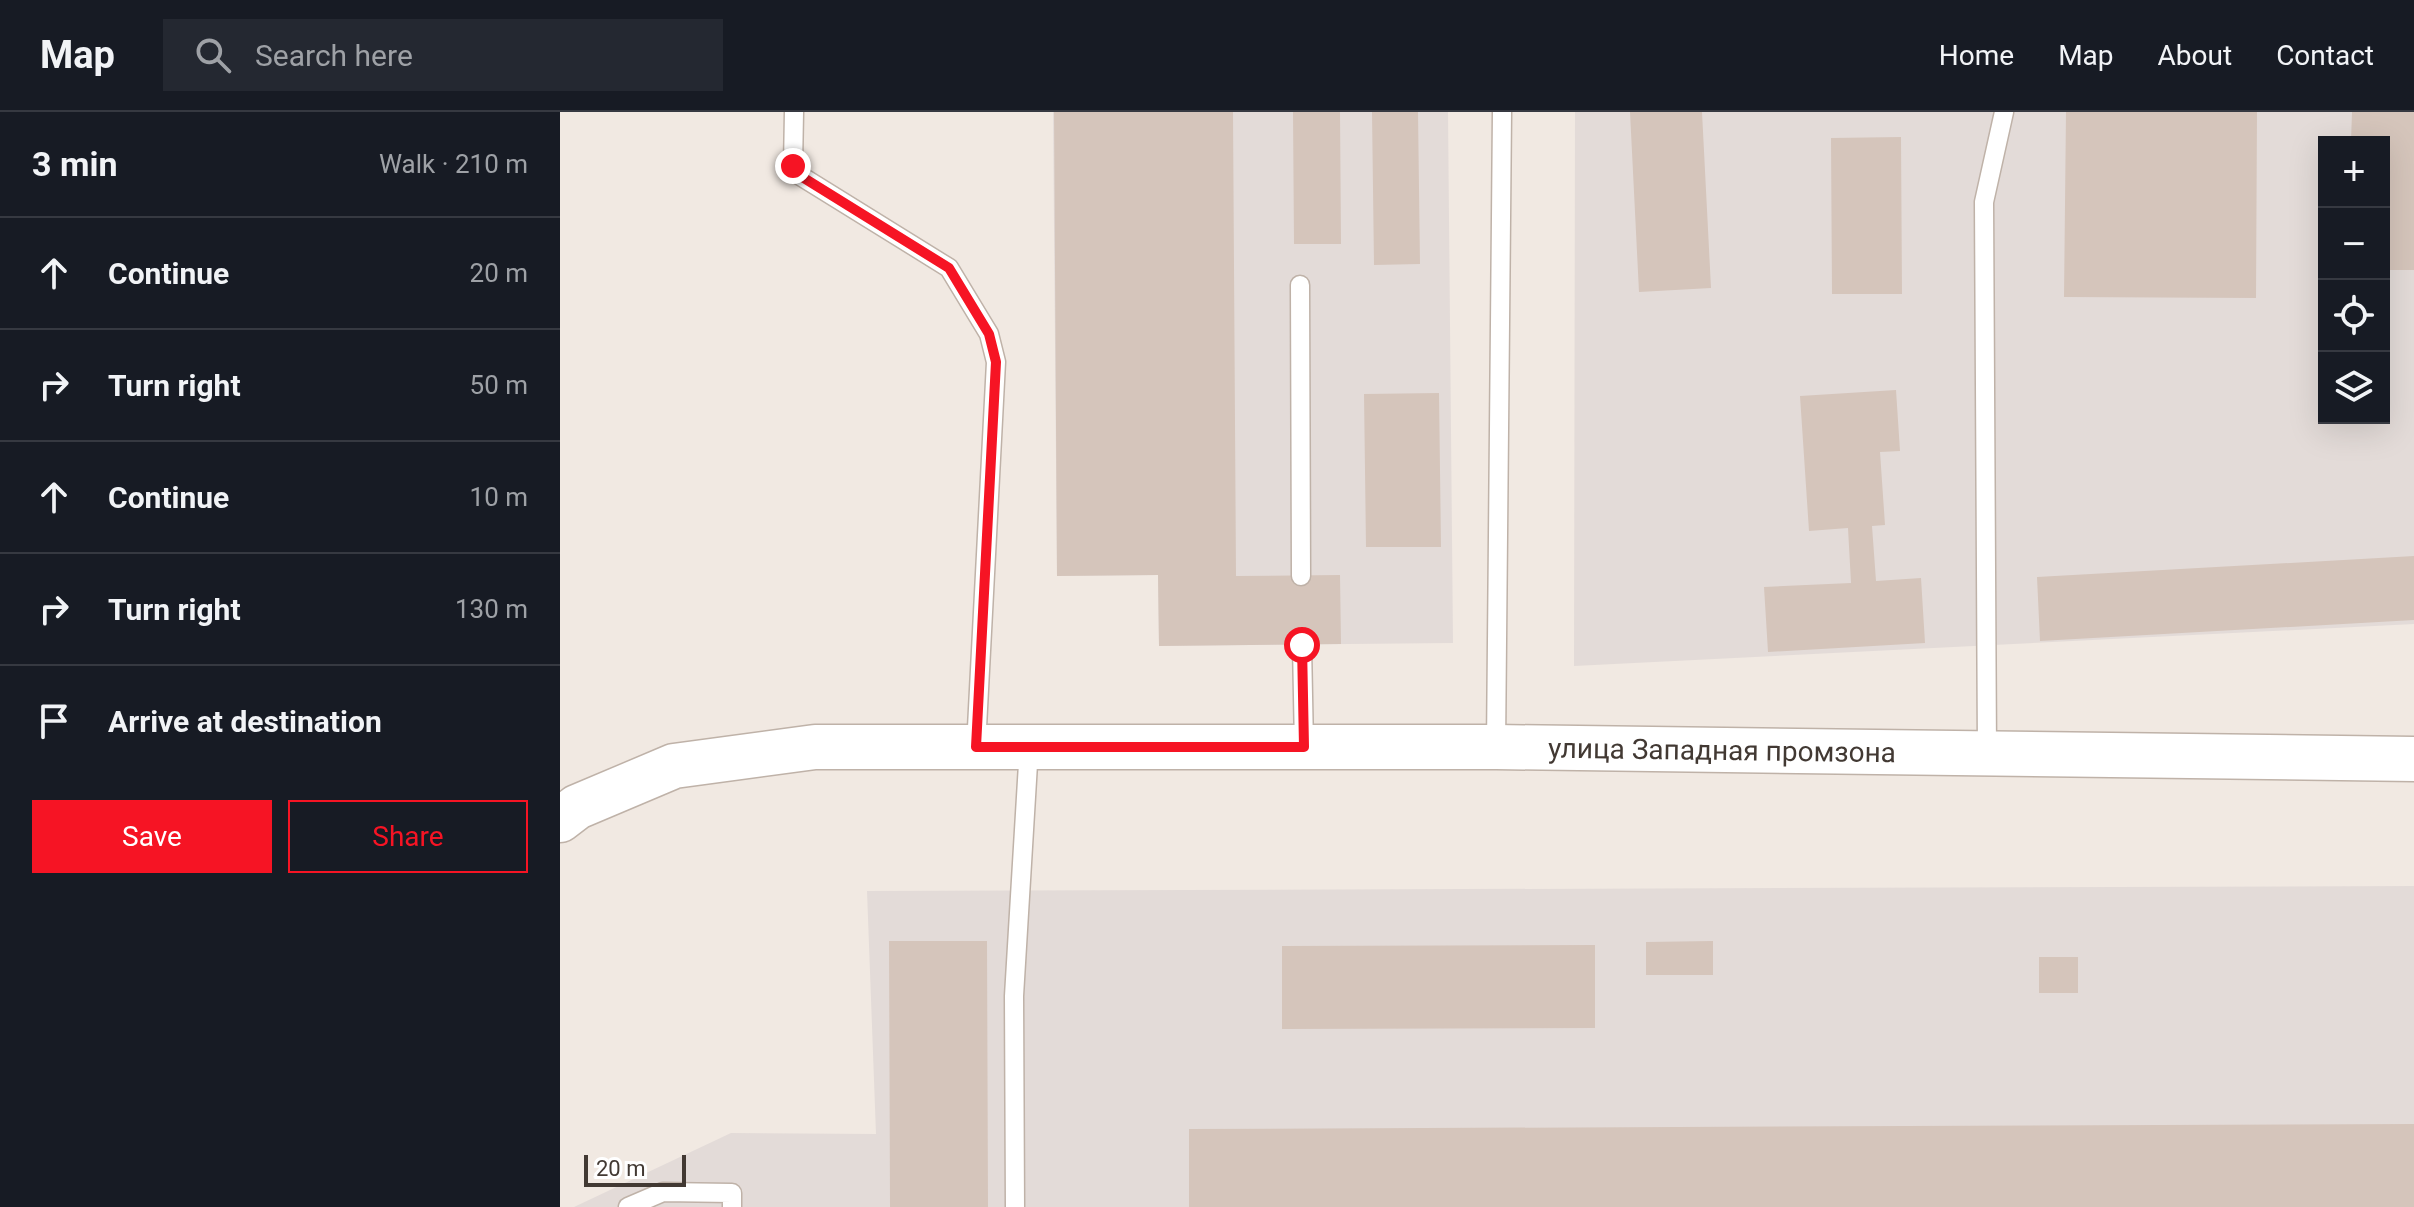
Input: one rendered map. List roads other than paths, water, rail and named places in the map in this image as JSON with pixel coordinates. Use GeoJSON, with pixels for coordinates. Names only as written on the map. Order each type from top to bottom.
{"type":"FeatureCollection","features":[{"type":"Feature","properties":{"kind":"street","name":"улица Западная промзона"},"geometry":{"type":"LineString","coordinates":[[560,820],[577,807],[674,766],[815,747],[1496,747],[2414,759]]}},
{"type":"Feature","properties":{"kind":"lane"},"geometry":{"type":"LineString","coordinates":[[794,112],[793,166],[799,175],[949,268],[989,334],[994,349],[996,362],[976,747]]}},
{"type":"Feature","properties":{"kind":"lane"},"geometry":{"type":"LineString","coordinates":[[1496,747],[1502,112]]}},
{"type":"Feature","properties":{"kind":"lane"},"geometry":{"type":"LineString","coordinates":[[1987,753],[1984,202],[2004,112]]}},
{"type":"Feature","properties":{"kind":"lane"},"geometry":{"type":"LineString","coordinates":[[1300,285],[1301,576]]}},
{"type":"Feature","properties":{"kind":"lane"},"geometry":{"type":"LineString","coordinates":[[1302,645],[1304,747]]}},
{"type":"Feature","properties":{"kind":"lane"},"geometry":{"type":"LineString","coordinates":[[1015,1207],[1014,996],[1029,747]]}},
{"type":"Feature","properties":{"kind":"lane"},"geometry":{"type":"LineString","coordinates":[[628,1207],[663,1192],[732,1193],[732,1207]]}}]}
